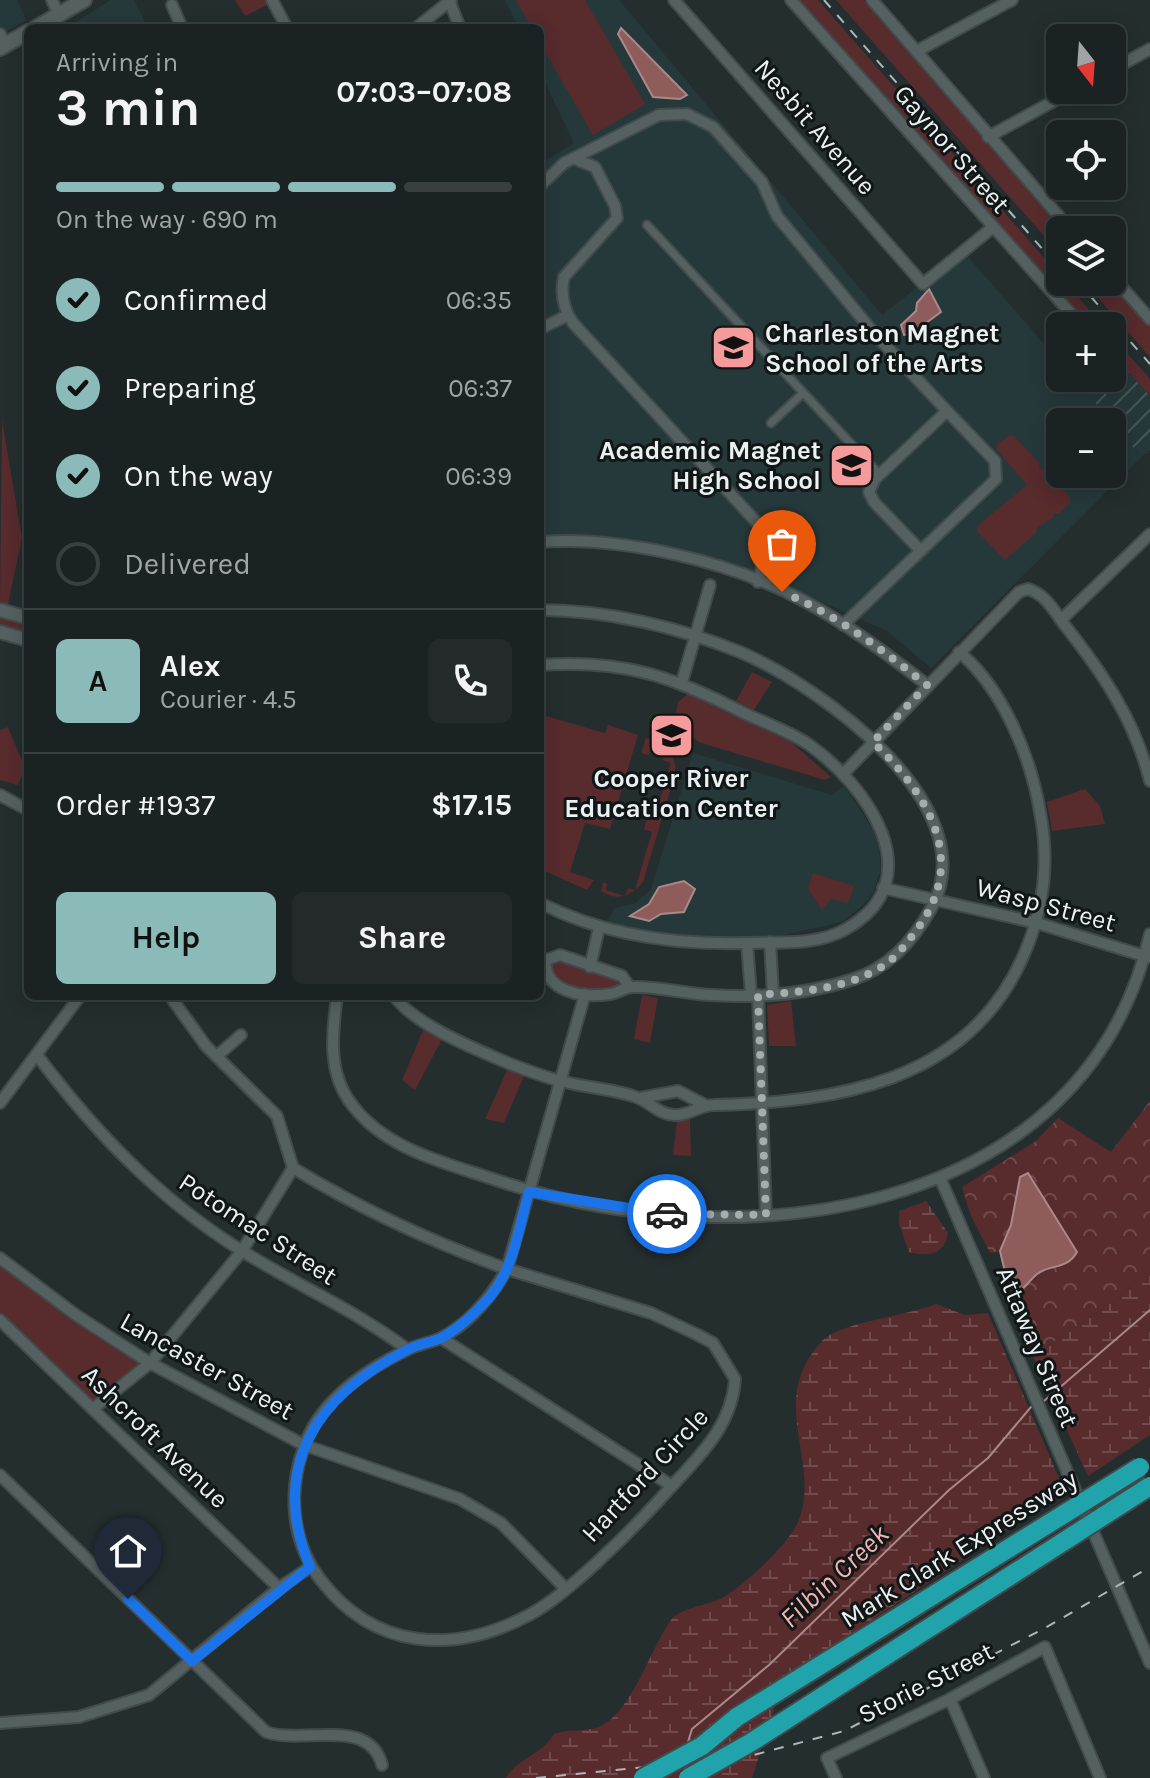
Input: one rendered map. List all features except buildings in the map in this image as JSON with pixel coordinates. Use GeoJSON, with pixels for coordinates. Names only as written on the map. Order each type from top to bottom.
{"type":"FeatureCollection","features":[{"type":"Feature","properties":{"kind":"highway","name":"Mark Clark Expressway"},"geometry":{"type":"LineString","coordinates":[[643,1778],[702,1746],[737,1717],[1140,1467]]}},
{"type":"Feature","properties":{"kind":"highway","name":"Mark Clark Expressway"},"geometry":{"type":"LineString","coordinates":[[688,1778],[763,1734],[1150,1486]]}},
{"type":"Feature","properties":{"kind":"main road"},"geometry":{"type":"LineString","coordinates":[[48,23],[84,0]]}},
{"type":"Feature","properties":{"kind":"main road"},"geometry":{"type":"LineString","coordinates":[[2,42],[24,34]]}},
{"type":"Feature","properties":{"kind":"street"},"geometry":{"type":"LineString","coordinates":[[48,23],[52,0]]}},
{"type":"Feature","properties":{"kind":"street"},"geometry":{"type":"LineString","coordinates":[[272,0],[282,24]]}},
{"type":"Feature","properties":{"kind":"street"},"geometry":{"type":"LineString","coordinates":[[421,24],[450,0],[459,24]]}},
{"type":"Feature","properties":{"kind":"street","name":"Nesbit Avenue"},"geometry":{"type":"LineString","coordinates":[[674,0],[923,284],[992,228]]}},
{"type":"Feature","properties":{"kind":"street","name":"Gaynor Street"},"geometry":{"type":"LineString","coordinates":[[791,0],[1069,312]]}},
{"type":"Feature","properties":{"kind":"street"},"geometry":{"type":"LineString","coordinates":[[872,0],[1059,216]]}},
{"type":"Feature","properties":{"kind":"street"},"geometry":{"type":"LineString","coordinates":[[917,51],[1012,0]]}},
{"type":"Feature","properties":{"kind":"street"},"geometry":{"type":"LineString","coordinates":[[172,5],[180,24]]}},
{"type":"Feature","properties":{"kind":"street"},"geometry":{"type":"LineString","coordinates":[[1126,62],[1150,49]]}},
{"type":"Feature","properties":{"kind":"street"},"geometry":{"type":"LineString","coordinates":[[988,137],[1048,104]]}},
{"type":"Feature","properties":{"kind":"street"},"geometry":{"type":"LineString","coordinates":[[544,183],[572,160],[666,114],[687,114],[713,127],[765,187],[777,216],[874,333],[995,461],[996,479],[843,625]]}},
{"type":"Feature","properties":{"kind":"street"},"geometry":{"type":"LineString","coordinates":[[572,160],[595,167],[615,206],[617,218],[564,277],[562,299],[568,315],[760,526],[768,545],[758,582]]}},
{"type":"Feature","properties":{"kind":"street"},"geometry":{"type":"LineString","coordinates":[[647,225],[879,474]]}},
{"type":"Feature","properties":{"kind":"street"},"geometry":{"type":"LineString","coordinates":[[1126,292],[1150,319]]}},
{"type":"Feature","properties":{"kind":"street"},"geometry":{"type":"LineString","coordinates":[[544,327],[568,315]]}},
{"type":"Feature","properties":{"kind":"street"},"geometry":{"type":"LineString","coordinates":[[771,423],[803,393]]}},
{"type":"Feature","properties":{"kind":"street"},"geometry":{"type":"LineString","coordinates":[[921,551],[871,497],[871,486],[879,474],[947,411]]}},
{"type":"Feature","properties":{"kind":"street"},"geometry":{"type":"LineString","coordinates":[[1061,620],[1150,534]]}},
{"type":"Feature","properties":{"kind":"street"},"geometry":{"type":"LineString","coordinates":[[544,542],[623,546],[715,566],[758,582],[805,601],[879,647],[927,685]]}},
{"type":"Feature","properties":{"kind":"street"},"geometry":{"type":"LineString","coordinates":[[682,682],[710,585]]}},
{"type":"Feature","properties":{"kind":"street"},"geometry":{"type":"LineString","coordinates":[[843,774],[1019,592],[1036,592],[1061,620],[1115,694],[1132,727],[1150,781]]}},
{"type":"Feature","properties":{"kind":"street"},"geometry":{"type":"LineString","coordinates":[[0,610],[24,617]]}},
{"type":"Feature","properties":{"kind":"street"},"geometry":{"type":"LineString","coordinates":[[544,610],[598,613],[695,637],[743,654],[804,688],[873,742],[917,792],[939,835],[943,867],[936,899],[900,952],[877,970],[819,989],[754,995],[629,986],[614,994],[585,994],[556,986],[544,964]]}},
{"type":"Feature","properties":{"kind":"street"},"geometry":{"type":"LineString","coordinates":[[0,632],[24,639]]}},
{"type":"Feature","properties":{"kind":"street"},"geometry":{"type":"LineString","coordinates":[[640,1098],[654,1109],[674,1115],[705,1105],[762,1103],[843,1092],[922,1066],[954,1046],[984,1021],[1003,995],[1037,923],[1044,895],[1045,837],[1032,779],[1020,744],[996,698],[959,652]]}},
{"type":"Feature","properties":{"kind":"street"},"geometry":{"type":"LineString","coordinates":[[544,665],[571,663],[638,669],[682,682],[807,744],[843,774],[876,815],[889,853],[883,888],[864,914],[847,929],[822,939],[689,942],[599,928],[544,905]]}},
{"type":"Feature","properties":{"kind":"street"},"geometry":{"type":"LineString","coordinates":[[0,795],[24,808]]}},
{"type":"Feature","properties":{"kind":"street","name":"Wasp Street"},"geometry":{"type":"LineString","coordinates":[[883,888],[1037,923],[1148,957]]}},
{"type":"Feature","properties":{"kind":"street"},"geometry":{"type":"LineString","coordinates":[[590,967],[599,928]]}},
{"type":"Feature","properties":{"kind":"street"},"geometry":{"type":"LineString","coordinates":[[337,1000],[332,1039],[337,1075],[351,1104],[371,1127],[405,1147],[529,1192],[642,1212],[696,1217],[766,1215],[853,1204],[941,1180],[1000,1147],[1064,1097],[1096,1059],[1119,1021],[1148,957],[1150,934]]}},
{"type":"Feature","properties":{"kind":"street"},"geometry":{"type":"LineString","coordinates":[[770,942],[773,994]]}},
{"type":"Feature","properties":{"kind":"street"},"geometry":{"type":"LineString","coordinates":[[747,943],[762,1103],[766,1215]]}},
{"type":"Feature","properties":{"kind":"street"},"geometry":{"type":"LineString","coordinates":[[544,962],[560,955],[622,976],[629,986]]}},
{"type":"Feature","properties":{"kind":"street"},"geometry":{"type":"LineString","coordinates":[[173,1000],[217,1056],[277,1116],[293,1168],[360,1208],[434,1243],[507,1269],[585,994]]}},
{"type":"Feature","properties":{"kind":"street"},"geometry":{"type":"LineString","coordinates":[[0,1103],[77,1000]]}},
{"type":"Feature","properties":{"kind":"street"},"geometry":{"type":"LineString","coordinates":[[398,1000],[408,1011],[487,1054],[560,1081],[640,1098],[678,1091],[705,1105]]}},
{"type":"Feature","properties":{"kind":"street"},"geometry":{"type":"LineString","coordinates":[[217,1056],[241,1035]]}},
{"type":"Feature","properties":{"kind":"street","name":"Potomac Street"},"geometry":{"type":"LineString","coordinates":[[37,1055],[84,1116],[166,1197],[242,1251],[376,1326],[407,1349]]}},
{"type":"Feature","properties":{"kind":"street"},"geometry":{"type":"LineString","coordinates":[[94,1408],[150,1363],[242,1251],[293,1168]]}},
{"type":"Feature","properties":{"kind":"street","name":"Attaway Street"},"geometry":{"type":"LineString","coordinates":[[941,1180],[1145,1636],[1150,1663]]}},
{"type":"Feature","properties":{"kind":"street","name":"Lancaster Street"},"geometry":{"type":"LineString","coordinates":[[0,1258],[76,1315],[150,1363],[304,1445],[460,1499],[501,1523],[564,1587]]}},
{"type":"Feature","properties":{"kind":"street","name":"Hartford Circle"},"geometry":{"type":"LineString","coordinates":[[507,1269],[651,1313],[713,1343],[735,1379],[728,1419],[672,1486],[609,1549],[531,1614],[463,1640],[425,1641],[379,1629],[336,1600],[310,1567],[295,1521],[293,1494],[304,1445],[340,1393],[407,1349],[441,1338],[491,1296],[507,1269]]}},
{"type":"Feature","properties":{"kind":"street","name":"Ashcroft Avenue"},"geometry":{"type":"LineString","coordinates":[[0,1320],[279,1588]]}},
{"type":"Feature","properties":{"kind":"street"},"geometry":{"type":"LineString","coordinates":[[441,1338],[672,1486]]}},
{"type":"Feature","properties":{"kind":"street"},"geometry":{"type":"LineString","coordinates":[[0,1475],[266,1732],[285,1739],[346,1734],[359,1737],[373,1746],[382,1765]]}},
{"type":"Feature","properties":{"kind":"street"},"geometry":{"type":"LineString","coordinates":[[0,1723],[79,1717],[149,1695],[279,1588],[310,1567]]}},
{"type":"Feature","properties":{"kind":"street","name":"Storie Street"},"geometry":{"type":"LineString","coordinates":[[836,1778],[827,1758],[950,1699],[1045,1647],[1100,1778]]}},
{"type":"Feature","properties":{"kind":"street"},"geometry":{"type":"LineString","coordinates":[[950,1699],[984,1778]]}},
{"type":"Feature","properties":{"kind":"shaded area"},"geometry":{"type":"Polygon","coordinates":[[[0,0],[17,0],[26,20],[0,35],[0,0]]]}},
{"type":"Feature","properties":{"kind":"shaded area"},"geometry":{"type":"Polygon","coordinates":[[[111,0],[134,0],[146,24],[72,24],[111,0]]]}},
{"type":"Feature","properties":{"kind":"shaded area"},"geometry":{"type":"Polygon","coordinates":[[[505,0],[619,0],[882,315],[963,251],[1046,346],[1046,392],[1086,392],[1100,408],[1046,408],[1046,488],[1110,488],[931,668],[887,631],[761,574],[696,554],[639,543],[544,538],[544,162],[574,143],[544,80],[544,24],[517,24],[505,0]]]}},
{"type":"Feature","properties":{"kind":"shaded area"},"geometry":{"type":"Polygon","coordinates":[[[621,28],[687,95],[680,99],[653,97],[618,34],[621,28]]]}},
{"type":"Feature","properties":{"kind":"shaded area"},"geometry":{"type":"Polygon","coordinates":[[[929,289],[941,312],[911,334],[904,335],[901,325],[916,311],[917,303],[929,289]]]}},
{"type":"Feature","properties":{"kind":"shaded area"},"geometry":{"type":"Polygon","coordinates":[[[1126,369],[1150,396],[1150,449],[1141,457],[1126,439],[1126,408],[1099,408],[1086,392],[1126,392],[1126,369]]]}},
{"type":"Feature","properties":{"kind":"shaded area"},"geometry":{"type":"Polygon","coordinates":[[[1126,439],[1141,457],[1126,472],[1126,439]]]}},
{"type":"Feature","properties":{"kind":"shaded area"},"geometry":{"type":"Polygon","coordinates":[[[693,753],[832,795],[844,786],[876,834],[879,847],[881,869],[873,893],[864,904],[842,922],[775,937],[775,942],[747,943],[602,929],[615,908],[636,903],[651,889],[693,753]]]}},
{"type":"Feature","properties":{"kind":"shaded area"},"geometry":{"type":"Polygon","coordinates":[[[684,881],[695,889],[684,912],[661,914],[649,921],[630,916],[649,904],[659,887],[684,881]]]}},
{"type":"Feature","properties":{"kind":"shaded area"},"geometry":{"type":"Polygon","coordinates":[[[1028,1173],[1077,1252],[1068,1262],[1037,1274],[1022,1289],[1015,1287],[1006,1276],[1000,1251],[1011,1225],[1020,1177],[1028,1173]]]}},
{"type":"Feature","properties":{"kind":"green space"},"geometry":{"type":"Polygon","coordinates":[[[235,0],[270,0],[271,3],[245,16],[235,0]]]}},
{"type":"Feature","properties":{"kind":"green space"},"geometry":{"type":"Polygon","coordinates":[[[516,0],[585,0],[645,104],[593,135],[544,50],[544,24],[530,24],[516,0]]]}},
{"type":"Feature","properties":{"kind":"green space"},"geometry":{"type":"Polygon","coordinates":[[[798,0],[818,0],[1046,260],[1046,281],[798,0]]]}},
{"type":"Feature","properties":{"kind":"green space"},"geometry":{"type":"Polygon","coordinates":[[[836,0],[864,0],[1054,216],[1046,216],[1046,238],[836,0]]]}},
{"type":"Feature","properties":{"kind":"green space"},"geometry":{"type":"Polygon","coordinates":[[[1059,296],[1077,296],[1091,312],[1074,312],[1059,296]]]}},
{"type":"Feature","properties":{"kind":"green space"},"geometry":{"type":"Polygon","coordinates":[[[1096,296],[1124,296],[1150,326],[1150,357],[1126,330],[1126,312],[1110,312],[1096,296]]]}},
{"type":"Feature","properties":{"kind":"green space"},"geometry":{"type":"Polygon","coordinates":[[[1126,352],[1150,379],[1150,396],[1126,369],[1126,352]]]}},
{"type":"Feature","properties":{"kind":"green space"},"geometry":{"type":"Polygon","coordinates":[[[2,420],[22,538],[8,604],[0,602],[2,420]]]}},
{"type":"Feature","properties":{"kind":"green space"},"geometry":{"type":"Polygon","coordinates":[[[1008,436],[1014,436],[1039,463],[1039,468],[1046,471],[1046,488],[1062,488],[1070,497],[1070,503],[1059,513],[1053,513],[1053,518],[1037,528],[1036,533],[1005,560],[977,531],[977,526],[1027,485],[996,446],[1008,436]]]}},
{"type":"Feature","properties":{"kind":"green space"},"geometry":{"type":"Polygon","coordinates":[[[0,615],[24,623],[24,633],[0,627],[0,615]]]}},
{"type":"Feature","properties":{"kind":"green space"},"geometry":{"type":"Polygon","coordinates":[[[752,672],[772,682],[754,710],[736,701],[752,672]]]}},
{"type":"Feature","properties":{"kind":"green space"},"geometry":{"type":"Polygon","coordinates":[[[688,694],[791,742],[831,777],[825,780],[701,743],[692,737],[676,715],[678,702],[688,694]]]}},
{"type":"Feature","properties":{"kind":"green space"},"geometry":{"type":"Polygon","coordinates":[[[544,716],[605,733],[608,725],[638,735],[610,829],[585,823],[570,872],[594,880],[587,890],[544,871],[544,716]]]}},
{"type":"Feature","properties":{"kind":"green space"},"geometry":{"type":"Polygon","coordinates":[[[8,727],[24,766],[18,785],[0,780],[0,730],[8,727]]]}},
{"type":"Feature","properties":{"kind":"green space"},"geometry":{"type":"Polygon","coordinates":[[[646,738],[659,742],[668,750],[674,760],[675,774],[643,882],[635,890],[652,832],[644,829],[647,818],[654,819],[671,763],[663,760],[665,752],[651,748],[649,755],[641,753],[646,738]]]}},
{"type":"Feature","properties":{"kind":"green space"},"geometry":{"type":"Polygon","coordinates":[[[1085,789],[1100,806],[1105,824],[1052,831],[1047,802],[1085,789]]]}},
{"type":"Feature","properties":{"kind":"green space"},"geometry":{"type":"Polygon","coordinates":[[[813,873],[854,886],[848,903],[831,899],[822,910],[808,888],[813,873]]]}},
{"type":"Feature","properties":{"kind":"green space"},"geometry":{"type":"Polygon","coordinates":[[[603,882],[607,884],[606,890],[624,896],[612,896],[601,891],[603,882]]]}},
{"type":"Feature","properties":{"kind":"green space"},"geometry":{"type":"Polygon","coordinates":[[[556,958],[620,981],[617,987],[596,991],[577,989],[554,974],[549,964],[556,958]]]}},
{"type":"Feature","properties":{"kind":"green space"},"geometry":{"type":"Polygon","coordinates":[[[642,995],[658,998],[650,1043],[634,1039],[642,995]]]}},
{"type":"Feature","properties":{"kind":"green space"},"geometry":{"type":"Polygon","coordinates":[[[791,1001],[796,1046],[769,1046],[767,1005],[791,1001]]]}},
{"type":"Feature","properties":{"kind":"green space"},"geometry":{"type":"Polygon","coordinates":[[[424,1028],[442,1039],[415,1090],[402,1080],[424,1028]]]}},
{"type":"Feature","properties":{"kind":"green space"},"geometry":{"type":"Polygon","coordinates":[[[507,1070],[524,1076],[504,1123],[485,1119],[507,1070]]]}},
{"type":"Feature","properties":{"kind":"green space"},"geometry":{"type":"Polygon","coordinates":[[[1150,1101],[1150,1269],[1118,1298],[1033,1356],[1015,1287],[1022,1289],[1040,1272],[1046,1272],[1072,1243],[1028,1173],[1020,1177],[1011,1225],[1000,1251],[990,1253],[971,1216],[962,1187],[1036,1141],[1058,1118],[1111,1152],[1150,1101]]]}},
{"type":"Feature","properties":{"kind":"green space"},"geometry":{"type":"Polygon","coordinates":[[[690,1119],[691,1156],[673,1155],[677,1120],[690,1119]]]}},
{"type":"Feature","properties":{"kind":"green space"},"geometry":{"type":"Polygon","coordinates":[[[926,1201],[948,1233],[946,1240],[934,1253],[909,1252],[899,1224],[899,1211],[926,1201]]]}},
{"type":"Feature","properties":{"kind":"green space"},"geometry":{"type":"Polygon","coordinates":[[[0,1264],[89,1330],[140,1363],[139,1366],[99,1400],[91,1400],[0,1313],[0,1264]]]}},
{"type":"Feature","properties":{"kind":"green space"},"geometry":{"type":"Polygon","coordinates":[[[1150,1269],[1150,1435],[1088,1476],[1033,1356],[1118,1298],[1150,1269]]]}},
{"type":"Feature","properties":{"kind":"green space"},"geometry":{"type":"Polygon","coordinates":[[[936,1304],[965,1315],[988,1313],[1065,1492],[784,1678],[752,1778],[506,1778],[554,1734],[596,1728],[612,1718],[632,1693],[671,1620],[686,1610],[720,1599],[740,1586],[764,1565],[793,1531],[804,1500],[796,1410],[798,1387],[806,1364],[822,1341],[831,1334],[858,1324],[936,1304]]]}},
{"type":"Feature","properties":{"kind":"waterway","name":"Filbin Creek"},"geometry":{"type":"LineString","coordinates":[[1044,1401],[1150,1310]]}},
{"type":"Feature","properties":{"kind":"waterway","name":"Filbin Creek"},"geometry":{"type":"LineString","coordinates":[[688,1742],[692,1729],[769,1665],[949,1490],[988,1458],[1031,1407]]}},
{"type":"Feature","properties":{"kind":"railway"},"geometry":{"type":"LineString","coordinates":[[824,0],[1046,253]]}},
{"type":"Feature","properties":{"kind":"railway"},"geometry":{"type":"LineString","coordinates":[[1090,296],[1150,364]]}},
{"type":"Feature","properties":{"kind":"railway"},"geometry":{"type":"LineString","coordinates":[[536,1778],[746,1757],[844,1731],[1045,1628],[1150,1567]]}},
{"type":"Feature","properties":{"kind":"way so far"},"geometry":{"type":"LineString","coordinates":[[667,1214],[696,1217],[766,1215],[758,995],[819,989],[877,970],[900,952],[925,920],[936,899],[943,867],[939,835],[917,792],[873,742],[927,685],[879,647],[805,601],[782,592]]}},
{"type":"Feature","properties":{"kind":"place","name":"Charleston Magnet School of the Arts"},"geometry":{"type":"Point","coordinates":[734,348]}},
{"type":"Feature","properties":{"kind":"place","name":"Academic Magnet High School"},"geometry":{"type":"Point","coordinates":[852,465]}},
{"type":"Feature","properties":{"kind":"place","name":"Cooper River Education Center"},"geometry":{"type":"Point","coordinates":[671,735]}},
{"type":"Feature","properties":{"kind":"route"},"geometry":{"type":"LineString","coordinates":[[128,1599],[192,1661],[279,1588],[310,1567],[295,1521],[293,1494],[304,1445],[314,1427],[340,1393],[363,1375],[407,1349],[441,1338],[491,1296],[507,1269],[529,1192],[667,1214]]}}]}
